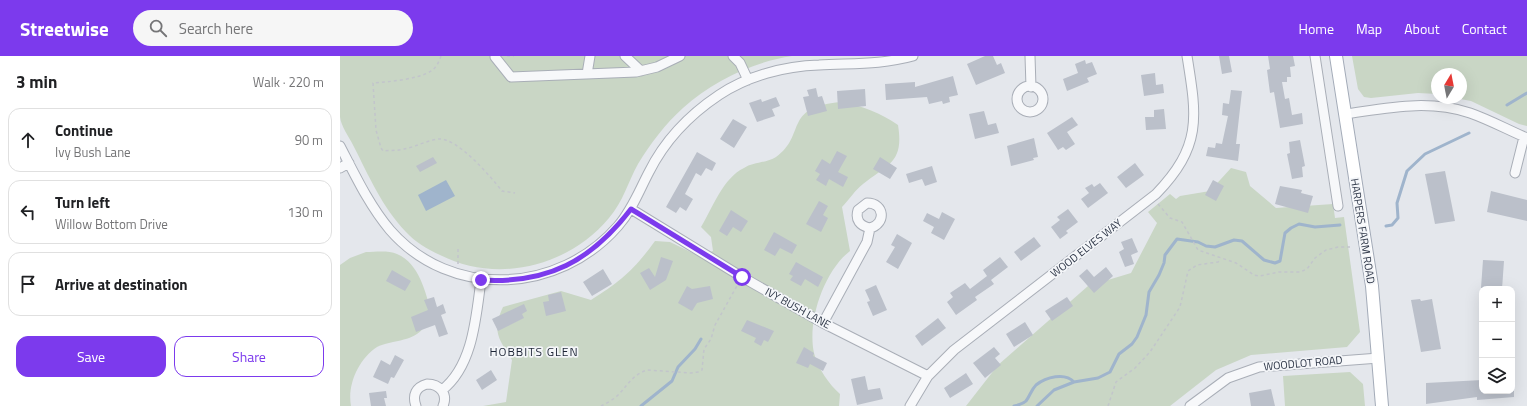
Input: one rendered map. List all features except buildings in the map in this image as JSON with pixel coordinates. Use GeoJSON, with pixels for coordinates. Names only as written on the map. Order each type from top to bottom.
{"type":"FeatureCollection","features":[{"type":"Feature","properties":{"kind":"main road","name":"HARPERS FARM ROAD"},"geometry":{"type":"LineString","coordinates":[[1336,56],[1372,286],[1382,406]]}},
{"type":"Feature","properties":{"kind":"street"},"geometry":{"type":"LineString","coordinates":[[587,74],[590,56]]}},
{"type":"Feature","properties":{"kind":"street"},"geometry":{"type":"LineString","coordinates":[[625,56],[641,71]]}},
{"type":"Feature","properties":{"kind":"street"},"geometry":{"type":"LineString","coordinates":[[496,57],[511,77],[641,71],[657,67],[680,56]]}},
{"type":"Feature","properties":{"kind":"street"},"geometry":{"type":"LineString","coordinates":[[733,56],[740,62],[748,80]]}},
{"type":"Feature","properties":{"kind":"street"},"geometry":{"type":"LineString","coordinates":[[340,146],[377,213],[391,231],[406,245],[425,258],[456,272],[481,280],[497,281],[529,278],[548,273],[579,259],[607,238],[631,209],[660,152],[680,127],[692,115],[720,95],[748,80],[766,74],[799,67],[860,64],[913,56]]}},
{"type":"Feature","properties":{"kind":"street"},"geometry":{"type":"LineString","coordinates":[[1030,56],[1031,87]]}},
{"type":"Feature","properties":{"kind":"street","name":"WOOD ELVES WAY"},"geometry":{"type":"LineString","coordinates":[[910,406],[928,376],[954,350],[1153,196],[1178,169],[1184,158],[1192,134],[1194,105],[1187,56]]}},
{"type":"Feature","properties":{"kind":"street"},"geometry":{"type":"LineString","coordinates":[[1315,56],[1338,206]]}},
{"type":"Feature","properties":{"kind":"street"},"geometry":{"type":"LineString","coordinates":[[1345,114],[1411,105],[1439,106],[1470,113],[1526,137],[1515,174]]}},
{"type":"Feature","properties":{"kind":"street"},"geometry":{"type":"LineString","coordinates":[[340,168],[349,163]]}},
{"type":"Feature","properties":{"kind":"street","name":"IVY BUSH LANE"},"geometry":{"type":"LineString","coordinates":[[631,209],[742,277],[823,323],[928,376]]}},
{"type":"Feature","properties":{"kind":"street"},"geometry":{"type":"LineString","coordinates":[[823,323],[867,242],[870,228]]}},
{"type":"Feature","properties":{"kind":"street"},"geometry":{"type":"LineString","coordinates":[[442,390],[455,378],[468,350],[476,315],[481,280]]}},
{"type":"Feature","properties":{"kind":"street","name":"WOODLOT ROAD"},"geometry":{"type":"LineString","coordinates":[[1190,406],[1228,378],[1259,367],[1379,358]]}},
{"type":"Feature","properties":{"kind":"street"},"geometry":{"type":"LineString","coordinates":[[416,406],[415,394],[422,385],[432,384],[442,390],[445,399],[443,406]]}},
{"type":"Feature","properties":{"kind":"path"},"geometry":{"type":"LineString","coordinates":[[441,56],[439,63],[432,71],[425,74],[391,82],[373,83],[376,130],[381,148],[383,150],[404,149],[439,139],[446,140],[473,159],[484,169],[502,191],[515,193]]}},
{"type":"Feature","properties":{"kind":"path"},"geometry":{"type":"LineString","coordinates":[[1153,196],[1170,218],[1182,222],[1192,238],[1196,248],[1221,259],[1236,263],[1254,275],[1260,276],[1279,272],[1296,273],[1307,269],[1315,258],[1326,250],[1338,247],[1350,247]]}},
{"type":"Feature","properties":{"kind":"path"},"geometry":{"type":"LineString","coordinates":[[456,272],[458,246]]}},
{"type":"Feature","properties":{"kind":"path"},"geometry":{"type":"LineString","coordinates":[[1108,406],[1116,382],[1135,368],[1150,352],[1180,307],[1188,271],[1197,266],[1218,262],[1221,259]]}},
{"type":"Feature","properties":{"kind":"path"},"geometry":{"type":"LineString","coordinates":[[600,406],[619,394],[627,384],[640,373],[647,370],[698,372],[702,370],[704,348],[711,339],[715,325],[742,277]]}},
{"type":"Feature","properties":{"kind":"green space"},"geometry":{"type":"Polygon","coordinates":[[[340,56],[792,56],[763,63],[734,74],[707,89],[695,98],[670,120],[653,141],[638,164],[622,199],[614,212],[592,235],[573,249],[553,259],[530,266],[508,269],[485,268],[462,264],[440,255],[417,242],[397,222],[376,191],[342,124],[340,117],[340,56]]]}},
{"type":"Feature","properties":{"kind":"green space"},"geometry":{"type":"Polygon","coordinates":[[[1352,56],[1527,56],[1527,126],[1519,124],[1467,100],[1467,68],[1431,68],[1431,94],[1418,93],[1371,98],[1364,97],[1358,89],[1352,56]]]}},
{"type":"Feature","properties":{"kind":"green space"},"geometry":{"type":"Polygon","coordinates":[[[841,102],[871,110],[898,125],[899,147],[892,161],[860,186],[842,207],[850,251],[832,271],[825,284],[815,312],[812,340],[814,353],[824,376],[840,394],[839,406],[483,406],[506,402],[512,360],[500,340],[497,329],[503,307],[561,291],[591,300],[611,287],[626,274],[640,260],[655,241],[670,242],[699,256],[713,251],[711,237],[701,227],[719,194],[730,179],[748,166],[776,157],[785,149],[791,140],[798,123],[810,110],[823,105],[841,102]]]}},
{"type":"Feature","properties":{"kind":"green space"},"geometry":{"type":"Polygon","coordinates":[[[1231,168],[1246,172],[1250,186],[1276,208],[1333,204],[1335,218],[1344,217],[1360,332],[1347,347],[1251,355],[1216,370],[1170,406],[966,406],[998,365],[1088,286],[1131,273],[1157,223],[1148,212],[1170,194],[1176,199],[1180,196],[1210,191],[1231,168]]]}},
{"type":"Feature","properties":{"kind":"green space"},"geometry":{"type":"Polygon","coordinates":[[[366,252],[386,252],[397,254],[411,264],[424,288],[432,314],[420,332],[410,338],[377,347],[365,358],[353,381],[350,398],[351,406],[340,406],[340,265],[350,258],[366,252]]]}},
{"type":"Feature","properties":{"kind":"green space"},"geometry":{"type":"Polygon","coordinates":[[[1350,372],[1363,384],[1365,406],[1285,406],[1283,376],[1350,372]]]}},
{"type":"Feature","properties":{"kind":"water"},"geometry":{"type":"Polygon","coordinates":[[[446,180],[455,196],[426,211],[418,195],[446,180]]]}},
{"type":"Feature","properties":{"kind":"waterway"},"geometry":{"type":"LineString","coordinates":[[1507,105],[1527,93]]}},
{"type":"Feature","properties":{"kind":"waterway"},"geometry":{"type":"LineString","coordinates":[[1386,226],[1392,225],[1398,218],[1397,203],[1407,171],[1425,154],[1469,133]]}},
{"type":"Feature","properties":{"kind":"waterway"},"geometry":{"type":"LineString","coordinates":[[1037,406],[1054,390],[1074,382],[1098,378],[1110,372],[1119,354],[1132,344],[1137,337],[1146,315],[1149,292],[1159,275],[1164,263],[1165,255],[1177,239],[1198,242],[1206,246],[1215,247],[1234,240],[1242,241],[1264,260],[1275,263],[1280,261],[1285,233],[1291,228],[1299,224],[1315,227],[1340,225]]}},
{"type":"Feature","properties":{"kind":"waterway"},"geometry":{"type":"LineString","coordinates":[[641,406],[672,381],[678,367],[695,349],[701,339]]}},
{"type":"Feature","properties":{"kind":"waterway"},"geometry":{"type":"LineString","coordinates":[[1014,406],[1025,402],[1033,389],[1040,382],[1061,376],[1074,382]]}},
{"type":"Feature","properties":{"kind":"district","name":"HOBBITS GLEN"},"geometry":{"type":"Point","coordinates":[534,352]}},
{"type":"Feature","properties":{"kind":"route"},"geometry":{"type":"LineString","coordinates":[[481,280],[497,281],[529,278],[548,273],[565,266],[594,249],[607,238],[631,209],[742,277]]}}]}
